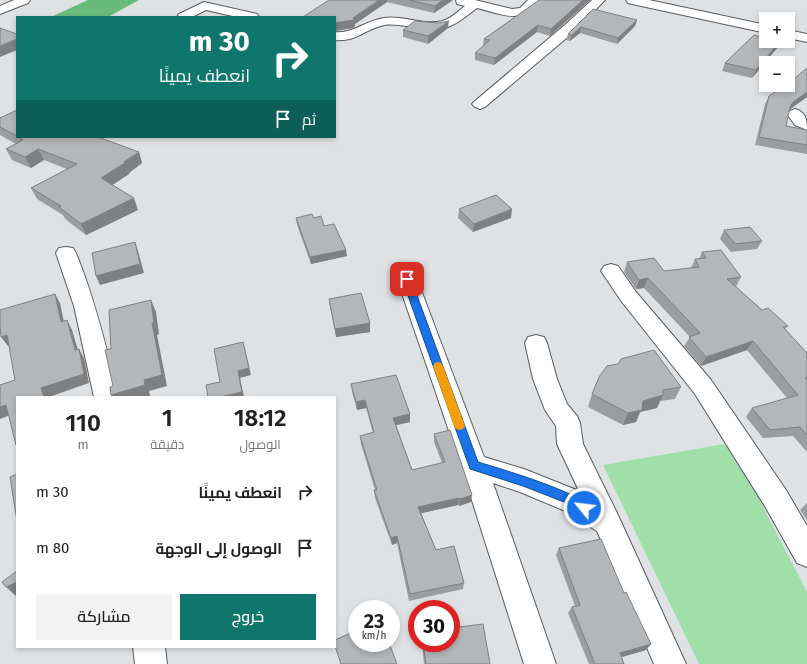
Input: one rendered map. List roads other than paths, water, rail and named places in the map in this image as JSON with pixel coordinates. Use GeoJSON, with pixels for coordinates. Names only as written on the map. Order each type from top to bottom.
{"type":"FeatureCollection","features":[{"type":"Feature","properties":{"kind":"street"},"geometry":{"type":"LineString","coordinates":[[0,10],[24,0]]}},
{"type":"Feature","properties":{"kind":"street"},"geometry":{"type":"LineString","coordinates":[[458,0],[506,12],[520,12],[535,0]]}},
{"type":"Feature","properties":{"kind":"street"},"geometry":{"type":"LineString","coordinates":[[480,104],[571,27],[599,0]]}},
{"type":"Feature","properties":{"kind":"street"},"geometry":{"type":"LineString","coordinates":[[632,0],[759,27]]}},
{"type":"Feature","properties":{"kind":"street"},"geometry":{"type":"LineString","coordinates":[[190,2],[209,3],[250,16]]}},
{"type":"Feature","properties":{"kind":"street"},"geometry":{"type":"LineString","coordinates":[[184,16],[209,3]]}},
{"type":"Feature","properties":{"kind":"street"},"geometry":{"type":"LineString","coordinates":[[336,36],[348,37],[372,24],[381,21],[393,20],[435,25],[447,24],[475,4]]}},
{"type":"Feature","properties":{"kind":"street"},"geometry":{"type":"LineString","coordinates":[[795,35],[807,38]]}},
{"type":"Feature","properties":{"kind":"street"},"geometry":{"type":"LineString","coordinates":[[795,114],[801,122],[807,125]]}},
{"type":"Feature","properties":{"kind":"street"},"geometry":{"type":"LineString","coordinates":[[66,253],[78,280],[95,341],[106,396]]}},
{"type":"Feature","properties":{"kind":"street"},"geometry":{"type":"LineString","coordinates":[[611,271],[629,297],[703,387],[776,499],[807,553]]}},
{"type":"Feature","properties":{"kind":"street"},"geometry":{"type":"LineString","coordinates":[[407,279],[474,466],[540,664]]}},
{"type":"Feature","properties":{"kind":"street"},"geometry":{"type":"LineString","coordinates":[[536,343],[545,379],[557,410],[568,423],[570,444],[607,522],[670,664]]}},
{"type":"Feature","properties":{"kind":"street"},"geometry":{"type":"LineString","coordinates":[[474,466],[524,481],[573,501],[607,522]]}},
{"type":"Feature","properties":{"kind":"street"},"geometry":{"type":"LineString","coordinates":[[149,648],[151,664]]}}]}
